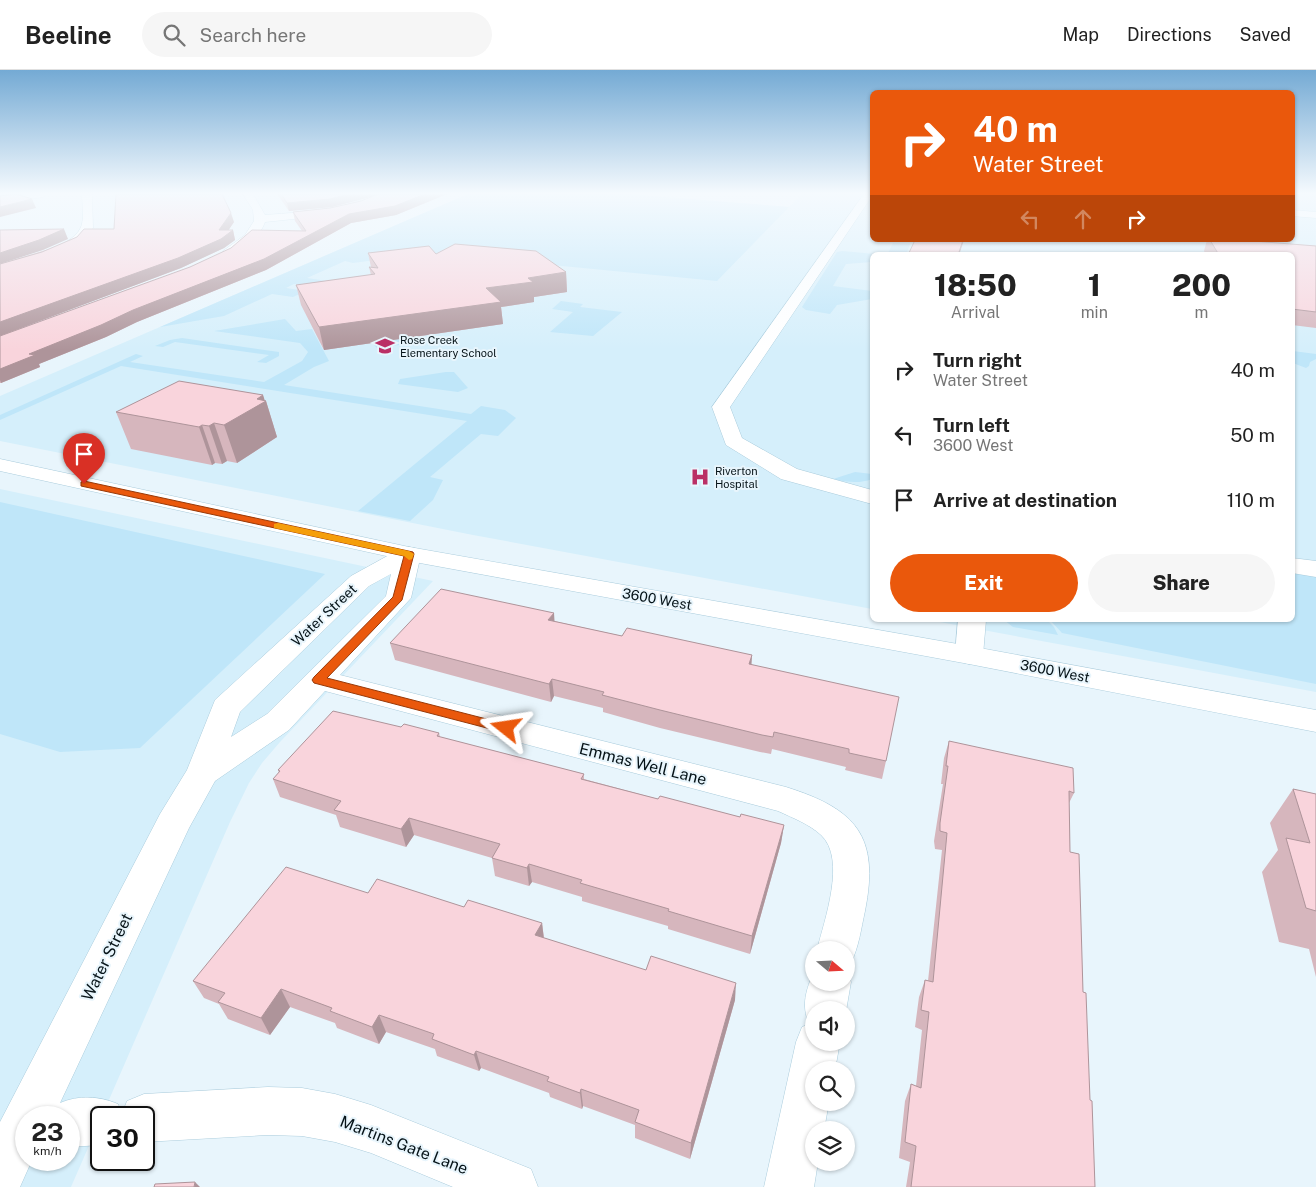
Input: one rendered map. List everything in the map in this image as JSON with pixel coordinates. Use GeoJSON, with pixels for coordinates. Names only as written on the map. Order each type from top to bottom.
{"type":"FeatureCollection","features":[{"type":"Feature","properties":{"kind":"street"},"geometry":{"type":"LineString","coordinates":[[0,270],[41,257],[66,246]]}},
{"type":"Feature","properties":{"kind":"street"},"geometry":{"type":"LineString","coordinates":[[212,261],[229,253],[237,246]]}},
{"type":"Feature","properties":{"kind":"street"},"geometry":{"type":"LineString","coordinates":[[833,246],[721,407],[732,441],[789,474],[870,496]]}},
{"type":"Feature","properties":{"kind":"street","name":"3600 West"},"geometry":{"type":"LineString","coordinates":[[0,465],[409,554],[969,655],[1316,721]]}},
{"type":"Feature","properties":{"kind":"street","name":"Water Street"},"geometry":{"type":"LineString","coordinates":[[203,772],[278,722],[398,598],[409,554]]}},
{"type":"Feature","properties":{"kind":"street","name":"Water Street"},"geometry":{"type":"LineString","coordinates":[[42,1106],[173,824],[203,772],[226,707],[360,581],[409,554]]}},
{"type":"Feature","properties":{"kind":"street"},"geometry":{"type":"LineString","coordinates":[[1295,566],[1316,569]]}},
{"type":"Feature","properties":{"kind":"street"},"geometry":{"type":"LineString","coordinates":[[969,655],[972,622]]}},
{"type":"Feature","properties":{"kind":"street","name":"Emmas Well Lane"},"geometry":{"type":"LineString","coordinates":[[318,680],[786,800],[824,816],[832,822],[843,836],[850,850],[852,864],[839,941]]}},
{"type":"Feature","properties":{"kind":"street"},"geometry":{"type":"LineString","coordinates":[[789,1187],[816,1051]]}},
{"type":"Feature","properties":{"kind":"street","name":"Martins Gate Lane"},"geometry":{"type":"LineString","coordinates":[[155,1117],[268,1111],[310,1113],[371,1129],[512,1187]]}},
{"type":"Feature","properties":{"kind":"street","name":"Water Street"},"geometry":{"type":"LineString","coordinates":[[0,1174],[15,1152]]}},
{"type":"Feature","properties":{"kind":"shaded area"},"geometry":{"type":"Polygon","coordinates":[[[347,246],[1316,246],[1316,692],[940,622],[1295,622],[1295,252],[870,252],[870,609],[473,535],[0,441],[0,396],[347,246]]]}},
{"type":"Feature","properties":{"kind":"shaded area"},"geometry":{"type":"Polygon","coordinates":[[[347,246],[751,246],[717,281],[419,252],[414,255],[353,263],[345,261],[307,278],[327,281],[315,287],[294,284],[286,288],[306,291],[293,297],[272,294],[224,316],[160,327],[347,246]]]}},
{"type":"Feature","properties":{"kind":"shaded area"},"geometry":{"type":"Polygon","coordinates":[[[891,246],[909,246],[907,252],[888,252],[891,246]]]}},
{"type":"Feature","properties":{"kind":"shaded area"},"geometry":{"type":"Polygon","coordinates":[[[837,252],[870,253],[870,262],[846,264],[833,286],[870,291],[870,299],[837,305],[830,314],[806,310],[802,307],[837,252]]]}},
{"type":"Feature","properties":{"kind":"shaded area"},"geometry":{"type":"Polygon","coordinates":[[[561,301],[583,304],[580,307],[622,312],[593,336],[550,332],[573,312],[552,309],[561,301]]]}},
{"type":"Feature","properties":{"kind":"shaded area"},"geometry":{"type":"Polygon","coordinates":[[[285,319],[296,331],[312,329],[329,361],[314,367],[284,385],[471,414],[481,406],[505,410],[516,418],[498,436],[481,434],[430,477],[443,480],[433,500],[410,521],[358,511],[467,421],[121,366],[0,420],[0,415],[136,354],[143,356],[130,362],[264,382],[302,361],[308,352],[300,343],[214,331],[285,319]]]}},
{"type":"Feature","properties":{"kind":"shaded area"},"geometry":{"type":"Polygon","coordinates":[[[411,337],[414,343],[377,348],[372,343],[411,337]]]}},
{"type":"Feature","properties":{"kind":"shaded area"},"geometry":{"type":"Polygon","coordinates":[[[182,338],[279,352],[279,356],[266,363],[257,362],[269,355],[175,342],[163,347],[155,346],[182,338]]]}},
{"type":"Feature","properties":{"kind":"shaded area"},"geometry":{"type":"Polygon","coordinates":[[[1295,351],[1316,354],[1316,359],[1310,362],[1306,368],[1295,364],[1295,351]]]}},
{"type":"Feature","properties":{"kind":"shaded area"},"geometry":{"type":"Polygon","coordinates":[[[454,372],[468,388],[458,392],[398,384],[400,379],[454,372]]]}},
{"type":"Feature","properties":{"kind":"shaded area"},"geometry":{"type":"Polygon","coordinates":[[[855,472],[870,474],[870,480],[862,482],[833,479],[855,472]]]}},
{"type":"Feature","properties":{"kind":"shaded area"},"geometry":{"type":"Polygon","coordinates":[[[0,489],[433,581],[280,742],[262,763],[249,783],[230,822],[106,1106],[90,1106],[90,1143],[80,1166],[80,1106],[15,1106],[15,1171],[78,1171],[71,1187],[0,1187],[0,489]]]}},
{"type":"Feature","properties":{"kind":"shaded area"},"geometry":{"type":"Polygon","coordinates":[[[0,502],[325,574],[140,748],[60,752],[0,734],[0,502]]]}},
{"type":"Feature","properties":{"kind":"shaded area"},"geometry":{"type":"Polygon","coordinates":[[[1295,573],[1316,576],[1316,684],[1062,633],[1052,622],[1295,622],[1295,573]]]}},
{"type":"Feature","properties":{"kind":"shaded area"},"geometry":{"type":"Polygon","coordinates":[[[1007,622],[1049,622],[1058,635],[1013,627],[1007,622]]]}},
{"type":"Feature","properties":{"kind":"building"},"geometry":{"type":"Polygon","coordinates":[[[0,246],[21,246],[0,253],[0,246]]]}},
{"type":"Feature","properties":{"kind":"building"},"geometry":{"type":"Polygon","coordinates":[[[56,246],[205,246],[178,258],[0,322],[0,264],[56,246]]]}},
{"type":"Feature","properties":{"kind":"building"},"geometry":{"type":"Polygon","coordinates":[[[233,246],[288,246],[264,259],[133,310],[29,354],[35,355],[0,369],[0,336],[190,267],[233,246]]]}},
{"type":"Feature","properties":{"kind":"building"},"geometry":{"type":"Polygon","coordinates":[[[429,246],[436,254],[451,246],[480,246],[536,251],[566,272],[528,278],[533,282],[486,288],[501,302],[319,327],[296,285],[375,274],[369,267],[378,268],[368,253],[429,246]]]}},
{"type":"Feature","properties":{"kind":"building"},"geometry":{"type":"Polygon","coordinates":[[[912,246],[961,246],[959,252],[909,252],[912,246]]]}},
{"type":"Feature","properties":{"kind":"building"},"geometry":{"type":"Polygon","coordinates":[[[1214,246],[1316,246],[1316,312],[1295,309],[1295,252],[1217,252],[1214,246]]]}},
{"type":"Feature","properties":{"kind":"building"},"geometry":{"type":"Polygon","coordinates":[[[179,381],[263,395],[257,399],[266,401],[224,425],[214,423],[209,426],[202,425],[199,427],[116,412],[179,381]]]}},
{"type":"Feature","properties":{"kind":"building"},"geometry":{"type":"Polygon","coordinates":[[[441,589],[554,613],[548,620],[622,636],[627,628],[752,655],[749,664],[899,697],[886,761],[849,753],[849,749],[774,732],[773,737],[762,735],[602,695],[604,692],[552,679],[549,684],[390,643],[441,589]]]}},
{"type":"Feature","properties":{"kind":"building"},"geometry":{"type":"Polygon","coordinates":[[[333,711],[401,727],[404,724],[439,733],[437,736],[584,774],[581,779],[658,799],[660,796],[740,817],[741,814],[784,825],[752,936],[580,883],[582,880],[529,864],[527,868],[492,858],[500,844],[409,818],[401,829],[334,810],[341,801],[273,779],[280,771],[278,770],[333,711]]]}},
{"type":"Feature","properties":{"kind":"building"},"geometry":{"type":"Polygon","coordinates":[[[949,741],[1073,768],[1074,793],[1069,791],[1070,852],[1079,854],[1083,992],[1086,993],[1095,1187],[911,1187],[916,1146],[905,1142],[911,1084],[921,1088],[929,1012],[921,1010],[925,980],[933,982],[947,833],[940,831],[940,823],[948,766],[946,766],[949,741]]]}},
{"type":"Feature","properties":{"kind":"building"},"geometry":{"type":"Polygon","coordinates":[[[1293,789],[1316,794],[1316,911],[1306,908],[1286,838],[1310,843],[1293,789]]]}},
{"type":"Feature","properties":{"kind":"building"},"geometry":{"type":"Polygon","coordinates":[[[286,867],[368,893],[377,879],[464,907],[468,900],[542,923],[535,935],[646,970],[651,956],[736,983],[691,1143],[635,1122],[639,1110],[581,1089],[580,1093],[547,1081],[549,1077],[476,1051],[474,1055],[432,1039],[434,1034],[379,1015],[372,1027],[330,1011],[332,1008],[281,989],[261,1018],[218,1002],[225,993],[193,981],[286,867]]]}},
{"type":"Feature","properties":{"kind":"building"},"geometry":{"type":"Polygon","coordinates":[[[195,1182],[194,1187],[154,1187],[155,1184],[195,1182]]]}},
{"type":"Feature","properties":{"kind":"slow traffic"},"geometry":{"type":"LineString","coordinates":[[278,526],[409,554],[409,557]]}},
{"type":"Feature","properties":{"kind":"place","name":"Rose Creek Elementary School"},"geometry":{"type":"Point","coordinates":[385,346]}},
{"type":"Feature","properties":{"kind":"place","name":"Riverton Hospital"},"geometry":{"type":"Point","coordinates":[700,477]}},
{"type":"Feature","properties":{"kind":"route"},"geometry":{"type":"LineString","coordinates":[[84,484],[409,554],[398,598],[318,680],[506,728]]}}]}
